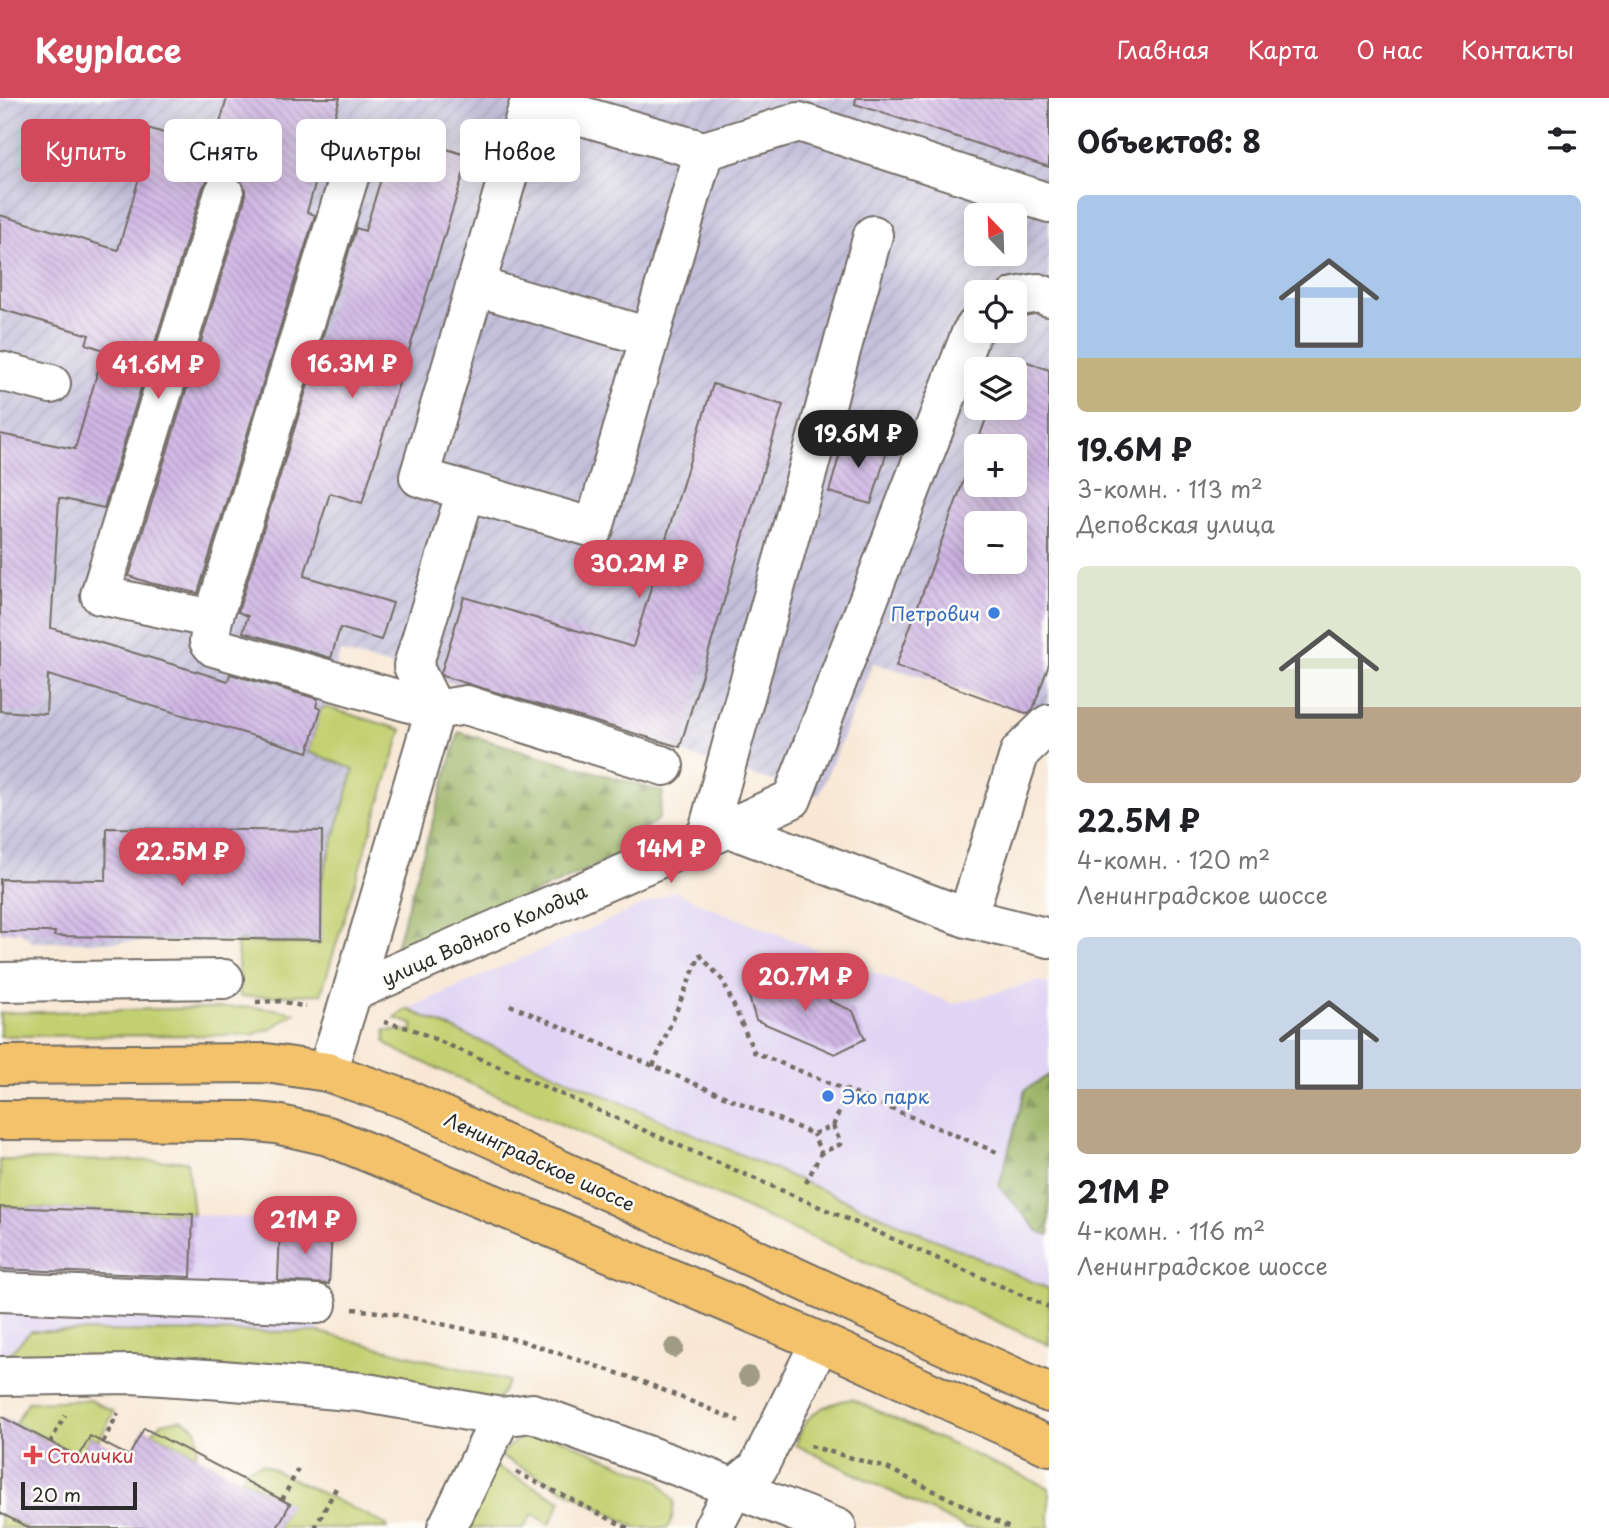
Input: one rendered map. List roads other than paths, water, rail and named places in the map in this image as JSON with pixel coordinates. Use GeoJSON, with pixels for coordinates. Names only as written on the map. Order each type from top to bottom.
{"type":"FeatureCollection","features":[{"type":"Feature","properties":{"kind":"main road","name":"Ленинградское шоссе"},"geometry":{"type":"LineString","coordinates":[[0,1065],[266,1063],[327,1072],[408,1100],[1049,1393]]}},
{"type":"Feature","properties":{"kind":"main road"},"geometry":{"type":"LineString","coordinates":[[0,1120],[247,1121],[276,1124],[328,1136],[820,1342],[1049,1446]]}},
{"type":"Feature","properties":{"kind":"street"},"geometry":{"type":"LineString","coordinates":[[704,151],[594,528],[419,477],[530,101],[704,151],[799,122],[1049,203]]}},
{"type":"Feature","properties":{"kind":"street"},"geometry":{"type":"LineString","coordinates":[[348,182],[213,619],[209,641],[214,648],[435,710],[466,705],[664,766]]}},
{"type":"Feature","properties":{"kind":"street"},"geometry":{"type":"LineString","coordinates":[[213,619],[100,595],[224,193]]}},
{"type":"Feature","properties":{"kind":"street"},"geometry":{"type":"LineString","coordinates":[[873,235],[718,833],[967,918],[1049,937]]}},
{"type":"Feature","properties":{"kind":"street"},"geometry":{"type":"LineString","coordinates":[[475,286],[649,337]]}},
{"type":"Feature","properties":{"kind":"street"},"geometry":{"type":"LineString","coordinates":[[1027,295],[1038,293],[1049,297]]}},
{"type":"Feature","properties":{"kind":"street","name":"улица Водного Колодца"},"geometry":{"type":"LineString","coordinates":[[352,992],[792,799],[967,343]]}},
{"type":"Feature","properties":{"kind":"street"},"geometry":{"type":"LineString","coordinates":[[0,371],[51,384]]}},
{"type":"Feature","properties":{"kind":"street"},"geometry":{"type":"LineString","coordinates":[[327,1072],[435,710],[413,666],[466,491]]}},
{"type":"Feature","properties":{"kind":"street"},"geometry":{"type":"LineString","coordinates":[[967,918],[1020,752],[1049,724]]}},
{"type":"Feature","properties":{"kind":"street"},"geometry":{"type":"LineString","coordinates":[[0,982],[224,979]]}},
{"type":"Feature","properties":{"kind":"street"},"geometry":{"type":"LineString","coordinates":[[0,1292],[317,1304]]}},
{"type":"Feature","properties":{"kind":"street"},"geometry":{"type":"LineString","coordinates":[[713,1528],[734,1488],[758,1468],[820,1342]]}},
{"type":"Feature","properties":{"kind":"street"},"geometry":{"type":"LineString","coordinates":[[0,1376],[132,1374],[222,1380],[361,1392],[501,1417],[533,1413],[836,1528]]}},
{"type":"Feature","properties":{"kind":"street"},"geometry":{"type":"LineString","coordinates":[[447,1528],[501,1417]]}},
{"type":"Feature","properties":{"kind":"place","name":"Петрович"},"geometry":{"type":"Point","coordinates":[994,613]}},
{"type":"Feature","properties":{"kind":"place","name":"Эко парк"},"geometry":{"type":"Point","coordinates":[828,1096]}},
{"type":"Feature","properties":{"kind":"place","name":"Столички"},"geometry":{"type":"Point","coordinates":[33,1455]}}]}
